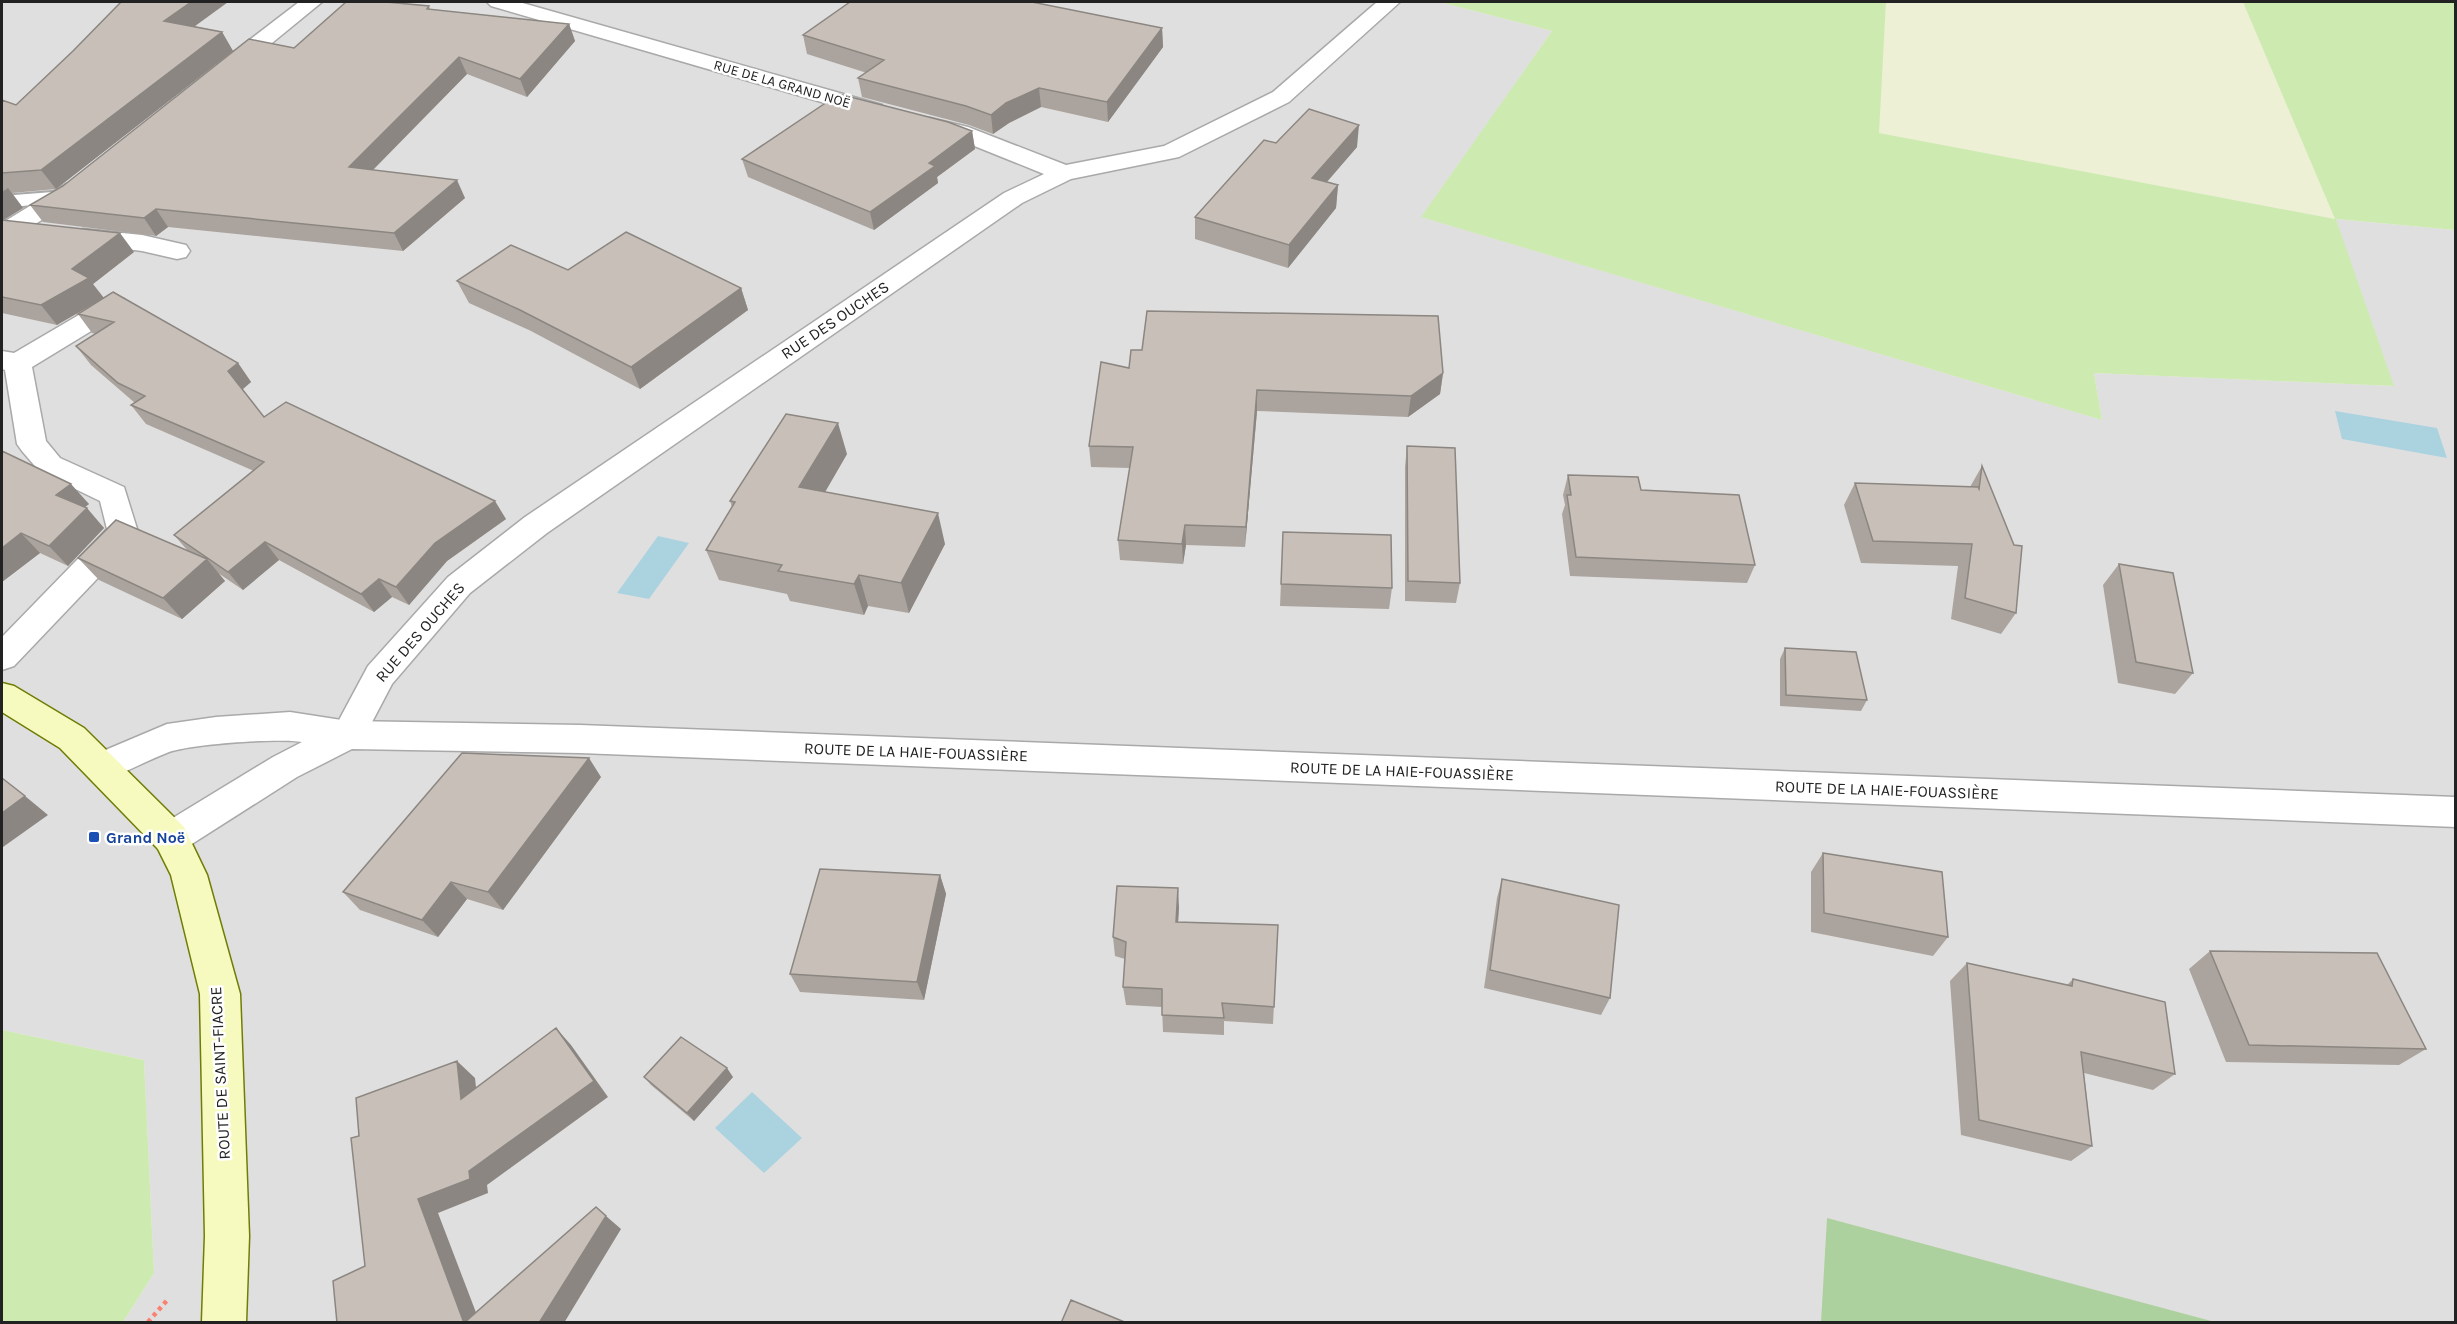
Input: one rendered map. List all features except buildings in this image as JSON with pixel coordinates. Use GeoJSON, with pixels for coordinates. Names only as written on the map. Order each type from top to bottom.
{"type":"FeatureCollection","features":[{"type":"Feature","properties":{"kind":"main road","name":"ROUTE DE SAINT-FIACRE"},"geometry":{"type":"LineString","coordinates":[[2,696],[72,738],[171,838],[189,875],[220,994],[227,1236],[224,1323]]}},
{"type":"Feature","properties":{"kind":"street"},"geometry":{"type":"LineString","coordinates":[[211,81],[311,2]]}},
{"type":"Feature","properties":{"kind":"street","name":"RUE DE LA GRAND NOË"},"geometry":{"type":"LineString","coordinates":[[498,2],[900,117],[960,132],[1064,172]]}},
{"type":"Feature","properties":{"kind":"street","name":"RUE DES OUCHES"},"geometry":{"type":"LineString","coordinates":[[348,735],[380,675],[459,585],[536,525],[1013,198],[1064,172],[1171,152],[1281,96],[1389,2]]}},
{"type":"Feature","properties":{"kind":"street"},"geometry":{"type":"LineString","coordinates":[[6,233],[65,197],[92,175]]}},
{"type":"Feature","properties":{"kind":"street"},"geometry":{"type":"LineString","coordinates":[[6,233],[59,234],[142,243],[177,251]]}},
{"type":"Feature","properties":{"kind":"street"},"geometry":{"type":"LineString","coordinates":[[2,657],[123,532],[113,495],[50,465],[32,444],[10,361],[115,305]]}},
{"type":"Feature","properties":{"kind":"street","name":"ROUTE DE LA HAIE-FOUASSIÈRE"},"geometry":{"type":"LineString","coordinates":[[101,767],[167,738],[290,726],[348,735],[580,739],[2456,812]]}},
{"type":"Feature","properties":{"kind":"street","name":"ROUTE DE LA HAIE-FOUASSIÈRE"},"geometry":{"type":"LineString","coordinates":[[171,838],[285,767],[348,735]]}},
{"type":"Feature","properties":{"kind":"lane"},"geometry":{"type":"LineString","coordinates":[[2,202],[65,197]]}},
{"type":"Feature","properties":{"kind":"shaded area"},"geometry":{"type":"Polygon","coordinates":[[[2,2],[1439,2],[1552,31],[1422,217],[2102,420],[2094,373],[2393,386],[2335,219],[2455,230],[2455,1322],[123,1322],[154,1273],[144,1060],[2,1030],[2,2]]]}},
{"type":"Feature","properties":{"kind":"green space"},"geometry":{"type":"Polygon","coordinates":[[[1439,2],[1886,2],[1879,133],[2335,219],[2243,2],[2455,2],[2455,230],[2336,219],[2394,386],[2094,373],[2102,420],[1421,217],[1552,31],[1439,2]]]}},
{"type":"Feature","properties":{"kind":"green space"},"geometry":{"type":"Polygon","coordinates":[[[1886,2],[2243,2],[2335,219],[1878,133],[1886,2]]]}},
{"type":"Feature","properties":{"kind":"green space"},"geometry":{"type":"Polygon","coordinates":[[[2,1030],[144,1060],[154,1273],[123,1322],[2,1322],[2,1030]]]}},
{"type":"Feature","properties":{"kind":"green space"},"geometry":{"type":"Polygon","coordinates":[[[1827,1218],[2215,1322],[1821,1322],[1827,1218]]]}},
{"type":"Feature","properties":{"kind":"water"},"geometry":{"type":"Polygon","coordinates":[[[2335,411],[2437,428],[2447,458],[2342,439],[2335,411]]]}},
{"type":"Feature","properties":{"kind":"water"},"geometry":{"type":"Polygon","coordinates":[[[658,536],[689,543],[649,599],[617,593],[658,536]]]}},
{"type":"Feature","properties":{"kind":"water"},"geometry":{"type":"Polygon","coordinates":[[[752,1092],[802,1138],[764,1173],[715,1128],[752,1092]]]}},
{"type":"Feature","properties":{"kind":"place","name":"Grand Noë"},"geometry":{"type":"Point","coordinates":[94,837]}}]}
